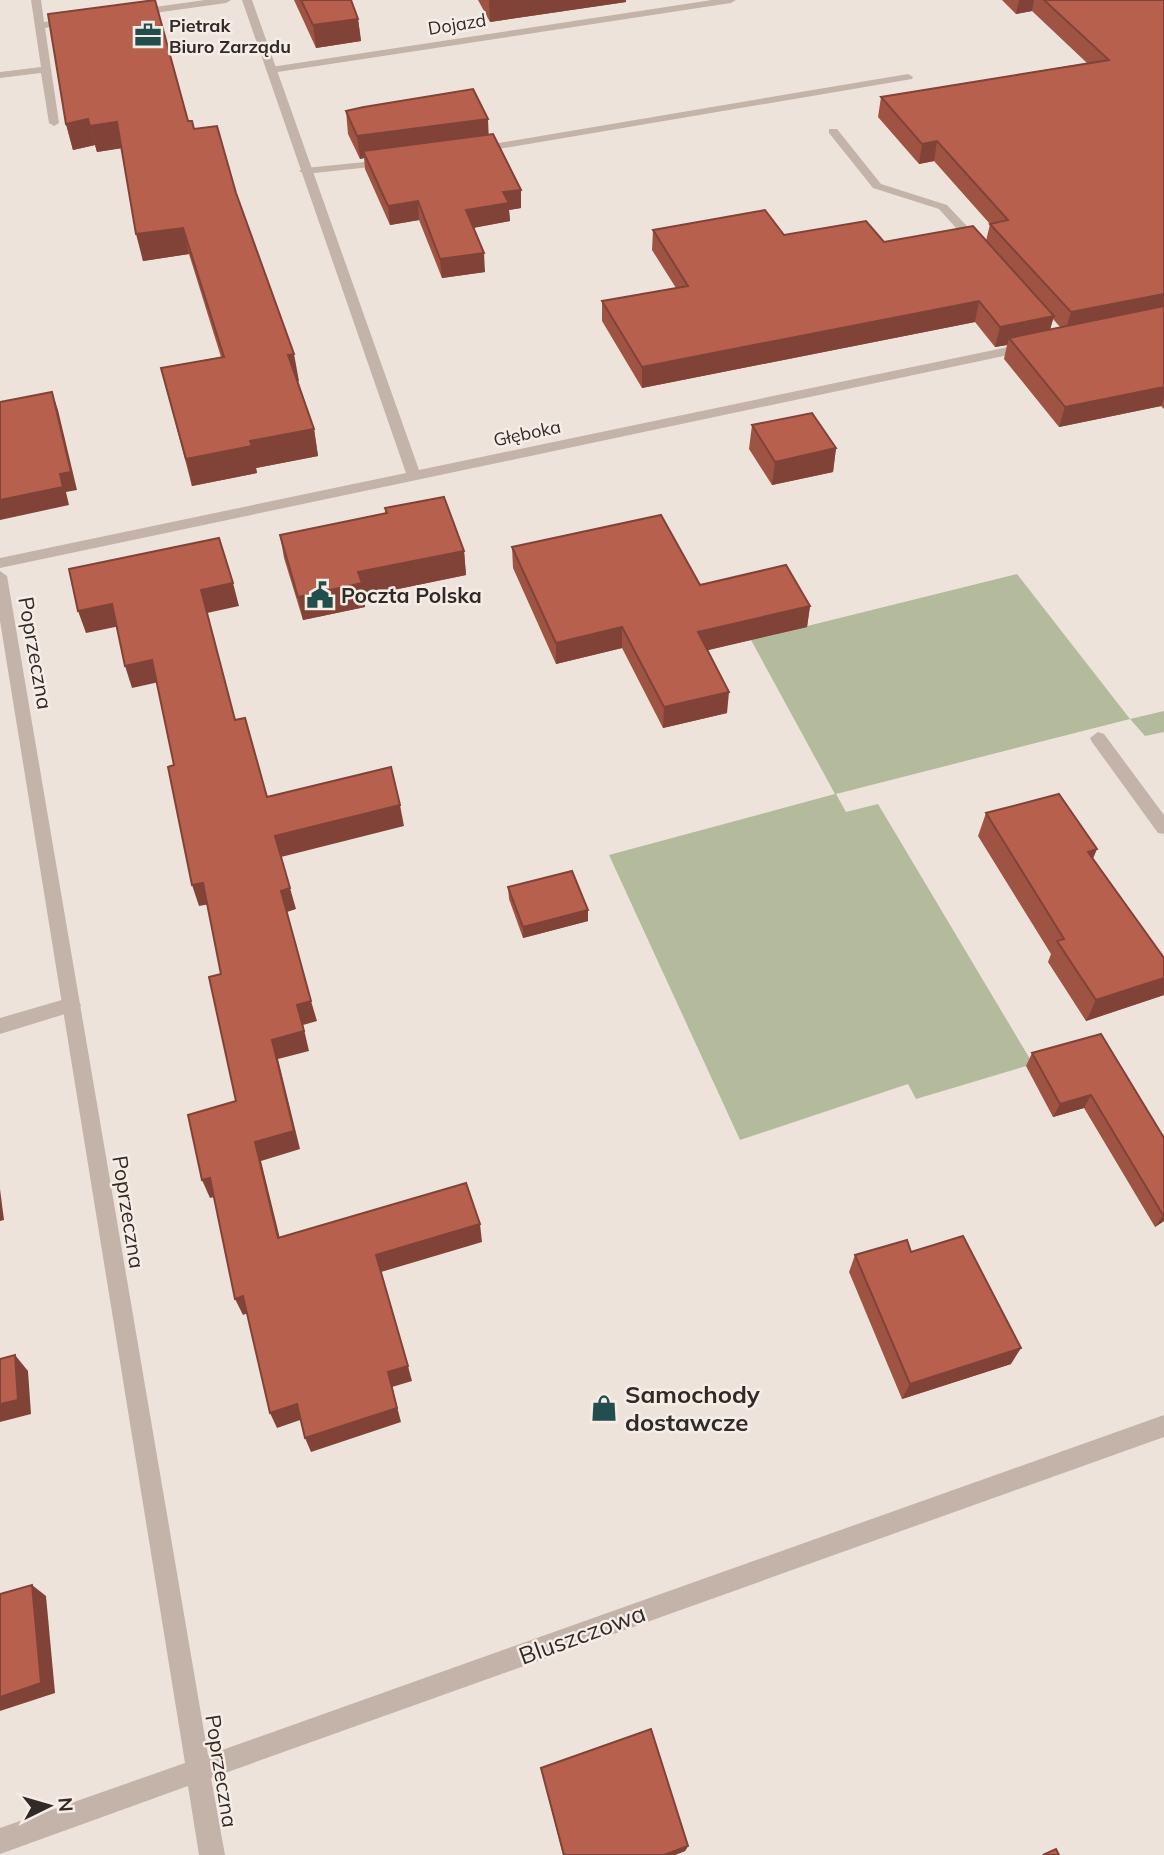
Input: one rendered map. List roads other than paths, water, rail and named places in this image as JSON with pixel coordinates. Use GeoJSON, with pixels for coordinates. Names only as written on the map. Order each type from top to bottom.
{"type":"FeatureCollection","features":[{"type":"Feature","properties":{"kind":"street"},"geometry":{"type":"LineString","coordinates":[[36,0],[54,123]]}},
{"type":"Feature","properties":{"kind":"street"},"geometry":{"type":"LineString","coordinates":[[116,15],[226,0]]}},
{"type":"Feature","properties":{"kind":"street"},"geometry":{"type":"LineString","coordinates":[[247,0],[414,477]]}},
{"type":"Feature","properties":{"kind":"street","name":"Dojazd"},"geometry":{"type":"LineString","coordinates":[[271,70],[731,0]]}},
{"type":"Feature","properties":{"kind":"street"},"geometry":{"type":"LineString","coordinates":[[40,26],[77,21]]}},
{"type":"Feature","properties":{"kind":"street"},"geometry":{"type":"LineString","coordinates":[[0,75],[46,69]]}},
{"type":"Feature","properties":{"kind":"street"},"geometry":{"type":"LineString","coordinates":[[468,151],[908,78]]}},
{"type":"Feature","properties":{"kind":"street"},"geometry":{"type":"LineString","coordinates":[[833,131],[877,186],[943,207],[988,257]]}},
{"type":"Feature","properties":{"kind":"street"},"geometry":{"type":"LineString","coordinates":[[305,171],[394,162]]}},
{"type":"Feature","properties":{"kind":"street","name":"Głęboka"},"geometry":{"type":"LineString","coordinates":[[0,563],[1048,342]]}},
{"type":"Feature","properties":{"kind":"street","name":"Poprzeczna"},"geometry":{"type":"LineString","coordinates":[[0,576],[212,1855]]}},
{"type":"Feature","properties":{"kind":"street"},"geometry":{"type":"LineString","coordinates":[[1098,738],[1164,828]]}},
{"type":"Feature","properties":{"kind":"street"},"geometry":{"type":"LineString","coordinates":[[0,1026],[72,1005]]}},
{"type":"Feature","properties":{"kind":"street","name":"Bluszczowa"},"geometry":{"type":"LineString","coordinates":[[0,1841],[1164,1426]]}},
{"type":"Feature","properties":{"kind":"place","name":"Pietrak Biuro Zarządu"},"geometry":{"type":"Point","coordinates":[148,35]}},
{"type":"Feature","properties":{"kind":"place","name":"Poczta Polska"},"geometry":{"type":"Point","coordinates":[320,595]}},
{"type":"Feature","properties":{"kind":"place","name":"Samochody dostawcze"},"geometry":{"type":"Point","coordinates":[604,1408]}}]}
